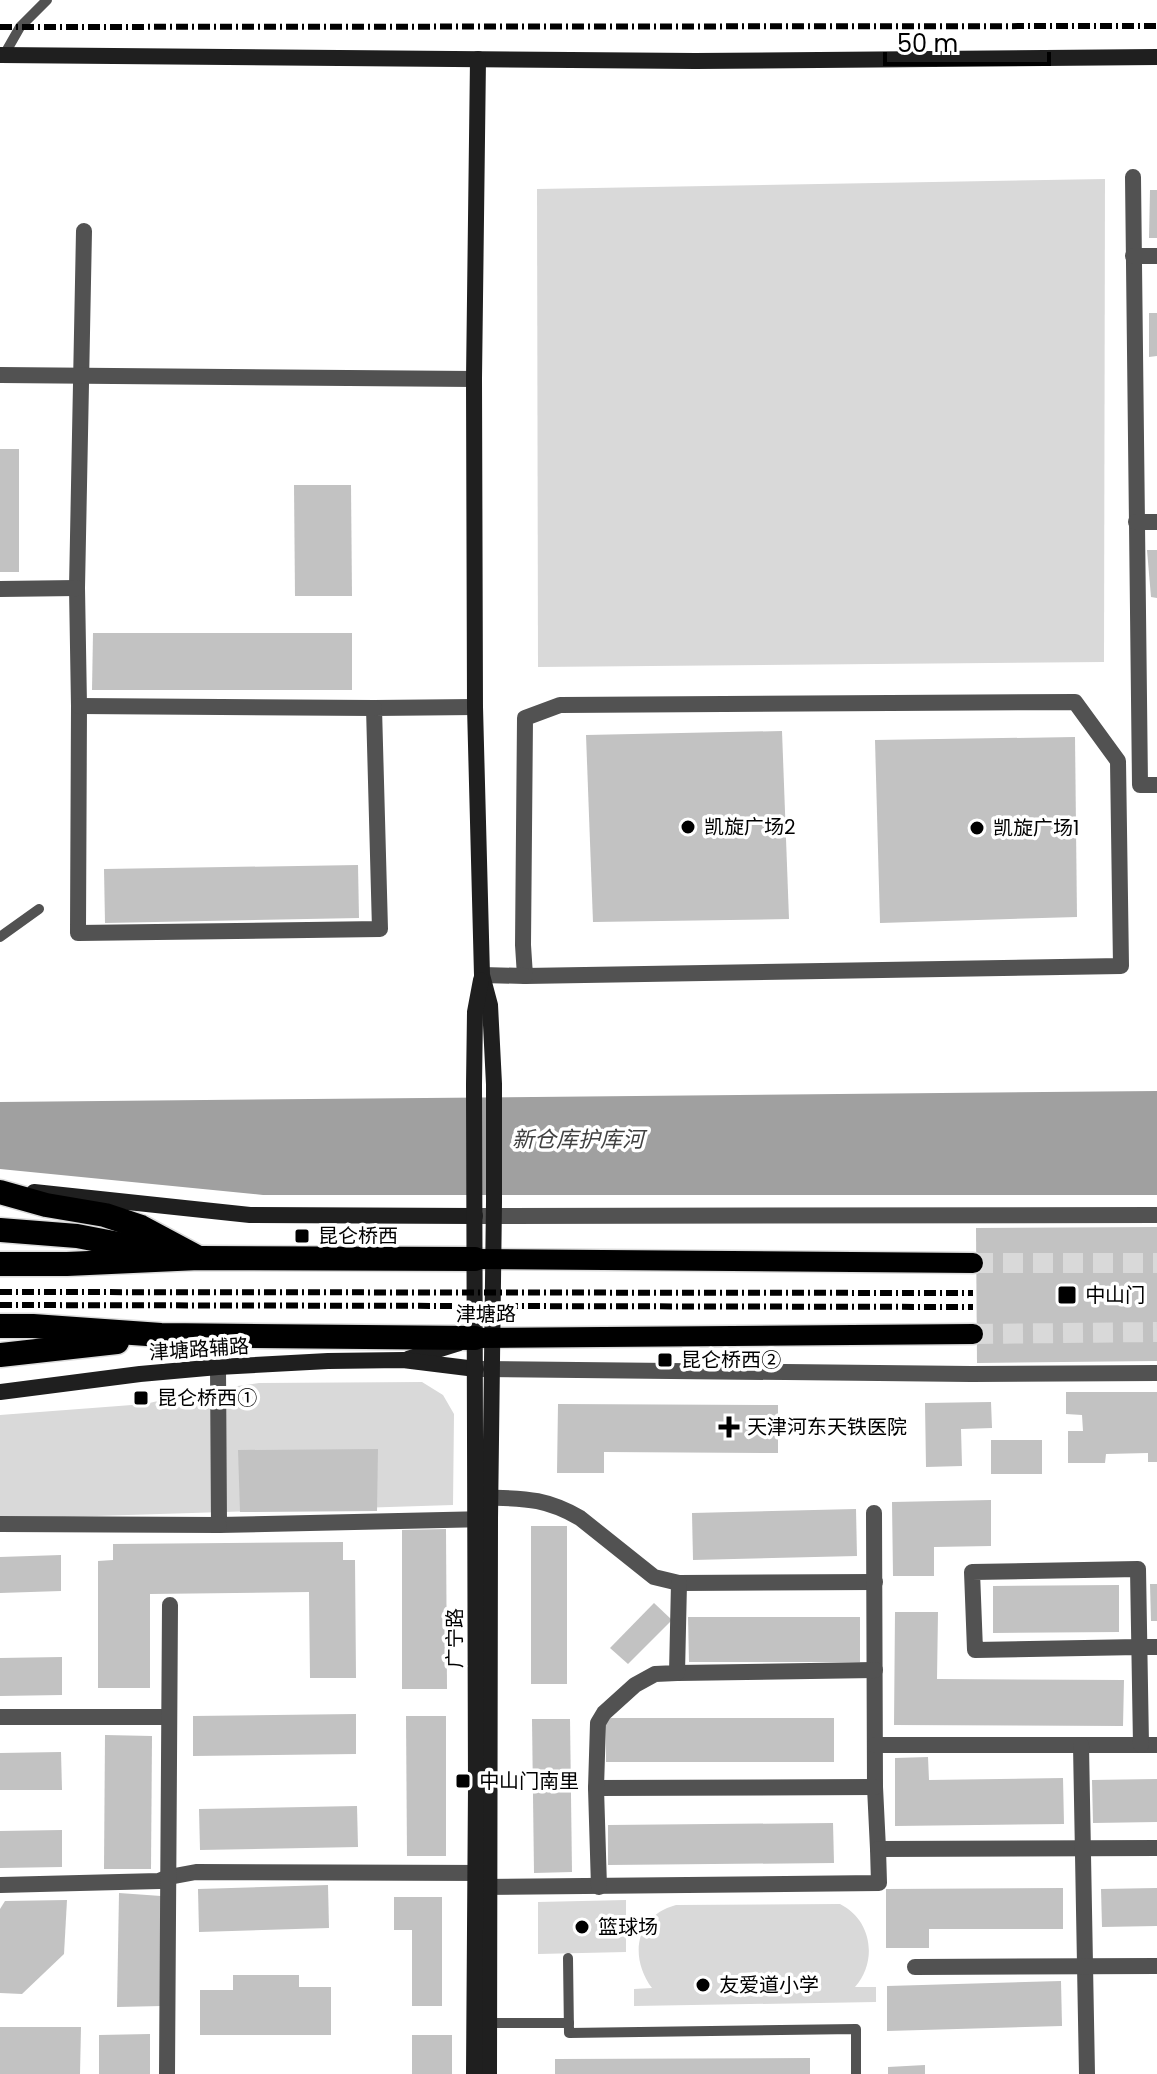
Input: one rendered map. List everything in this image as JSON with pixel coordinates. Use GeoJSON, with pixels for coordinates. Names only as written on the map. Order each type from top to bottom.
{"type":"FeatureCollection","features":[{"type":"Feature","properties":{"kind":"highway"},"geometry":{"type":"LineString","coordinates":[[0,1190],[46,1205],[105,1215],[141,1227],[199,1258]]}},
{"type":"Feature","properties":{"kind":"highway"},"geometry":{"type":"LineString","coordinates":[[0,1230],[77,1236],[199,1258]]}},
{"type":"Feature","properties":{"kind":"highway"},"geometry":{"type":"LineString","coordinates":[[0,1264],[199,1258],[484,1259]]}},
{"type":"Feature","properties":{"kind":"highway","name":"津塘路"},"geometry":{"type":"LineString","coordinates":[[0,1326],[161,1335],[484,1338]]}},
{"type":"Feature","properties":{"kind":"highway"},"geometry":{"type":"LineString","coordinates":[[0,1355],[161,1335]]}},
{"type":"Feature","properties":{"kind":"main road"},"geometry":{"type":"LineString","coordinates":[[484,1259],[973,1263]]}},
{"type":"Feature","properties":{"kind":"main road","name":"津塘路"},"geometry":{"type":"LineString","coordinates":[[484,1338],[973,1334]]}},
{"type":"Feature","properties":{"kind":"street"},"geometry":{"type":"LineString","coordinates":[[2,55],[711,61],[1157,57]]}},
{"type":"Feature","properties":{"kind":"street"},"geometry":{"type":"LineString","coordinates":[[478,59],[474,379],[475,707],[482,975],[525,976],[1121,966],[1118,761],[1075,702],[560,705],[525,718],[525,976]]}},
{"type":"Feature","properties":{"kind":"street"},"geometry":{"type":"LineString","coordinates":[[1133,177],[1140,785],[1157,785]]}},
{"type":"Feature","properties":{"kind":"street"},"geometry":{"type":"LineString","coordinates":[[84,231],[77,588],[78,933],[380,929],[374,708]]}},
{"type":"Feature","properties":{"kind":"street"},"geometry":{"type":"LineString","coordinates":[[1133,256],[1157,256]]}},
{"type":"Feature","properties":{"kind":"street"},"geometry":{"type":"LineString","coordinates":[[0,375],[474,379]]}},
{"type":"Feature","properties":{"kind":"street"},"geometry":{"type":"LineString","coordinates":[[1136,522],[1157,522]]}},
{"type":"Feature","properties":{"kind":"street"},"geometry":{"type":"LineString","coordinates":[[0,589],[77,588]]}},
{"type":"Feature","properties":{"kind":"street"},"geometry":{"type":"LineString","coordinates":[[79,706],[475,707]]}},
{"type":"Feature","properties":{"kind":"street","name":"广宁路"},"geometry":{"type":"LineString","coordinates":[[482,975],[490,1005],[494,1084],[494,1209],[484,1259]]}},
{"type":"Feature","properties":{"kind":"street","name":"广宁路"},"geometry":{"type":"LineString","coordinates":[[474,2074],[481,2023],[484,1259],[475,1209],[474,1085],[475,1012],[482,975]]}},
{"type":"Feature","properties":{"kind":"street"},"geometry":{"type":"LineString","coordinates":[[0,1190],[250,1215],[494,1209],[1157,1215]]}},
{"type":"Feature","properties":{"kind":"street"},"geometry":{"type":"LineString","coordinates":[[403,1360],[484,1338]]}},
{"type":"Feature","properties":{"kind":"street"},"geometry":{"type":"LineString","coordinates":[[403,1360],[484,1369],[1157,1373]]}},
{"type":"Feature","properties":{"kind":"street","name":"津塘路辅路"},"geometry":{"type":"LineString","coordinates":[[0,1392],[218,1367],[403,1360]]}},
{"type":"Feature","properties":{"kind":"street"},"geometry":{"type":"LineString","coordinates":[[218,1367],[219,1525]]}},
{"type":"Feature","properties":{"kind":"street"},"geometry":{"type":"LineString","coordinates":[[483,1498],[527,1498],[558,1506],[580,1518],[654,1577],[679,1583],[875,1582]]}},
{"type":"Feature","properties":{"kind":"street"},"geometry":{"type":"LineString","coordinates":[[0,1885],[159,1881],[196,1872],[482,1880],[599,1887],[879,1883],[875,1787],[874,1513]]}},
{"type":"Feature","properties":{"kind":"street"},"geometry":{"type":"LineString","coordinates":[[0,1524],[219,1525],[482,1518]]}},
{"type":"Feature","properties":{"kind":"street"},"geometry":{"type":"LineString","coordinates":[[875,1745],[1149,1745],[1139,1647],[1138,1569],[972,1572],[975,1650],[1139,1647],[1157,1647]]}},
{"type":"Feature","properties":{"kind":"street"},"geometry":{"type":"LineString","coordinates":[[677,1673],[679,1583]]}},
{"type":"Feature","properties":{"kind":"street"},"geometry":{"type":"LineString","coordinates":[[167,2074],[170,1605]]}},
{"type":"Feature","properties":{"kind":"street"},"geometry":{"type":"LineString","coordinates":[[599,1887],[598,1723],[604,1713],[635,1685],[655,1674],[875,1670]]}},
{"type":"Feature","properties":{"kind":"street"},"geometry":{"type":"LineString","coordinates":[[0,1717],[169,1717]]}},
{"type":"Feature","properties":{"kind":"street"},"geometry":{"type":"LineString","coordinates":[[1081,1745],[1087,2074]]}},
{"type":"Feature","properties":{"kind":"street"},"geometry":{"type":"LineString","coordinates":[[596,1788],[875,1787]]}},
{"type":"Feature","properties":{"kind":"street"},"geometry":{"type":"LineString","coordinates":[[878,1849],[1157,1848]]}},
{"type":"Feature","properties":{"kind":"street"},"geometry":{"type":"LineString","coordinates":[[915,1967],[1157,1966]]}},
{"type":"Feature","properties":{"kind":"street","name":"广宁路"},"geometry":{"type":"LineString","coordinates":[[481,2023],[489,2074]]}},
{"type":"Feature","properties":{"kind":"lane"},"geometry":{"type":"LineString","coordinates":[[2,55],[20,27],[47,0]]}},
{"type":"Feature","properties":{"kind":"lane"},"geometry":{"type":"LineString","coordinates":[[0,937],[39,909]]}},
{"type":"Feature","properties":{"kind":"lane"},"geometry":{"type":"LineString","coordinates":[[568,1958],[569,2033],[856,2029],[856,2074]]}},
{"type":"Feature","properties":{"kind":"lane"},"geometry":{"type":"LineString","coordinates":[[481,2023],[569,2023]]}},
{"type":"Feature","properties":{"kind":"shaded area"},"geometry":{"type":"Polygon","coordinates":[[[1105,179],[1104,662],[538,667],[537,189],[1105,179]]]}},
{"type":"Feature","properties":{"kind":"shaded area"},"geometry":{"type":"Polygon","coordinates":[[[422,1382],[443,1395],[454,1414],[453,1505],[0,1519],[0,1415],[145,1404],[201,1391],[259,1383],[422,1382]]]}},
{"type":"Feature","properties":{"kind":"shaded area","name":"篮球场"},"geometry":{"type":"Polygon","coordinates":[[[626,1900],[626,1952],[538,1954],[538,1902],[626,1900]]]}},
{"type":"Feature","properties":{"kind":"shaded area"},"geometry":{"type":"Polygon","coordinates":[[[840,1904],[859,1920],[868,1942],[867,1965],[855,1987],[876,1987],[876,2002],[634,2006],[634,1989],[652,1988],[640,1964],[640,1939],[644,1928],[662,1910],[676,1905],[840,1904]]]}},
{"type":"Feature","properties":{"kind":"water","name":"新仓库护库河"},"geometry":{"type":"Polygon","coordinates":[[[1157,1091],[1157,1195],[263,1195],[0,1169],[0,1102],[1157,1091]]]}},
{"type":"Feature","properties":{"kind":"building"},"geometry":{"type":"Polygon","coordinates":[[[1150,190],[1157,190],[1157,238],[1149,238],[1150,190]]]}},
{"type":"Feature","properties":{"kind":"building"},"geometry":{"type":"Polygon","coordinates":[[[1149,313],[1157,313],[1157,356],[1149,357],[1149,313]]]}},
{"type":"Feature","properties":{"kind":"building"},"geometry":{"type":"Polygon","coordinates":[[[0,449],[19,449],[19,572],[0,572],[0,449]]]}},
{"type":"Feature","properties":{"kind":"building"},"geometry":{"type":"Polygon","coordinates":[[[294,485],[351,485],[352,596],[295,596],[294,485]]]}},
{"type":"Feature","properties":{"kind":"building"},"geometry":{"type":"Polygon","coordinates":[[[1147,550],[1157,550],[1157,598],[1151,597],[1147,550]]]}},
{"type":"Feature","properties":{"kind":"building"},"geometry":{"type":"Polygon","coordinates":[[[93,633],[352,633],[352,690],[92,690],[93,633]]]}},
{"type":"Feature","properties":{"kind":"building","name":"凯旋广场2"},"geometry":{"type":"Polygon","coordinates":[[[782,731],[789,919],[593,922],[586,735],[782,731]]]}},
{"type":"Feature","properties":{"kind":"building","name":"凯旋广场1"},"geometry":{"type":"Polygon","coordinates":[[[1075,737],[1077,917],[880,923],[875,740],[1075,737]]]}},
{"type":"Feature","properties":{"kind":"building"},"geometry":{"type":"Polygon","coordinates":[[[358,865],[359,918],[105,923],[104,869],[358,865]]]}},
{"type":"Feature","properties":{"kind":"building","name":"中山门"},"geometry":{"type":"Polygon","coordinates":[[[1157,1227],[1157,1361],[977,1363],[976,1228],[1157,1227]]]}},
{"type":"Feature","properties":{"kind":"building"},"geometry":{"type":"Polygon","coordinates":[[[1066,1392],[1157,1392],[1157,1462],[1148,1462],[1148,1453],[1106,1454],[1105,1463],[1068,1463],[1068,1431],[1083,1431],[1082,1415],[1066,1414],[1066,1392]]]}},
{"type":"Feature","properties":{"kind":"building"},"geometry":{"type":"Polygon","coordinates":[[[991,1402],[992,1428],[961,1429],[962,1466],[926,1467],[925,1403],[991,1402]]]}},
{"type":"Feature","properties":{"kind":"building"},"geometry":{"type":"Polygon","coordinates":[[[558,1404],[778,1405],[778,1453],[604,1452],[604,1473],[557,1473],[558,1404]]]}},
{"type":"Feature","properties":{"kind":"building"},"geometry":{"type":"Polygon","coordinates":[[[991,1440],[1042,1440],[1042,1474],[991,1474],[991,1440]]]}},
{"type":"Feature","properties":{"kind":"building"},"geometry":{"type":"Polygon","coordinates":[[[378,1449],[377,1511],[240,1512],[238,1450],[378,1449]]]}},
{"type":"Feature","properties":{"kind":"building"},"geometry":{"type":"Polygon","coordinates":[[[991,1500],[991,1546],[934,1547],[934,1576],[893,1576],[892,1502],[991,1500]]]}},
{"type":"Feature","properties":{"kind":"building"},"geometry":{"type":"Polygon","coordinates":[[[856,1509],[857,1556],[693,1560],[692,1513],[856,1509]]]}},
{"type":"Feature","properties":{"kind":"building"},"geometry":{"type":"Polygon","coordinates":[[[531,1526],[567,1526],[567,1684],[531,1684],[531,1526]]]}},
{"type":"Feature","properties":{"kind":"building"},"geometry":{"type":"Polygon","coordinates":[[[446,1529],[447,1689],[402,1689],[402,1530],[446,1529]]]}},
{"type":"Feature","properties":{"kind":"building"},"geometry":{"type":"Polygon","coordinates":[[[343,1542],[343,1560],[355,1560],[356,1678],[310,1678],[309,1592],[150,1594],[150,1688],[98,1688],[98,1561],[113,1560],[113,1544],[343,1542]]]}},
{"type":"Feature","properties":{"kind":"building"},"geometry":{"type":"Polygon","coordinates":[[[61,1555],[61,1591],[0,1593],[0,1557],[61,1555]]]}},
{"type":"Feature","properties":{"kind":"building"},"geometry":{"type":"Polygon","coordinates":[[[1150,1584],[1157,1584],[1157,1621],[1151,1621],[1150,1584]]]}},
{"type":"Feature","properties":{"kind":"building"},"geometry":{"type":"Polygon","coordinates":[[[1119,1585],[1119,1632],[993,1633],[993,1586],[1119,1585]]]}},
{"type":"Feature","properties":{"kind":"building"},"geometry":{"type":"Polygon","coordinates":[[[654,1603],[672,1620],[628,1664],[610,1648],[654,1603]]]}},
{"type":"Feature","properties":{"kind":"building"},"geometry":{"type":"Polygon","coordinates":[[[895,1612],[938,1612],[937,1679],[1124,1680],[1123,1726],[894,1725],[895,1612]]]}},
{"type":"Feature","properties":{"kind":"building"},"geometry":{"type":"Polygon","coordinates":[[[688,1617],[860,1617],[860,1662],[689,1662],[688,1617]]]}},
{"type":"Feature","properties":{"kind":"building"},"geometry":{"type":"Polygon","coordinates":[[[62,1657],[62,1695],[0,1696],[0,1658],[62,1657]]]}},
{"type":"Feature","properties":{"kind":"building"},"geometry":{"type":"Polygon","coordinates":[[[356,1714],[356,1754],[193,1756],[193,1716],[356,1714]]]}},
{"type":"Feature","properties":{"kind":"building"},"geometry":{"type":"Polygon","coordinates":[[[406,1716],[446,1716],[446,1856],[407,1856],[406,1716]]]}},
{"type":"Feature","properties":{"kind":"building"},"geometry":{"type":"Polygon","coordinates":[[[606,1718],[834,1718],[834,1762],[606,1762],[606,1718]]]}},
{"type":"Feature","properties":{"kind":"building"},"geometry":{"type":"Polygon","coordinates":[[[532,1719],[570,1719],[572,1872],[534,1873],[532,1719]]]}},
{"type":"Feature","properties":{"kind":"building"},"geometry":{"type":"Polygon","coordinates":[[[105,1735],[152,1736],[151,1869],[104,1869],[105,1735]]]}},
{"type":"Feature","properties":{"kind":"building"},"geometry":{"type":"Polygon","coordinates":[[[61,1752],[62,1790],[0,1790],[0,1753],[61,1752]]]}},
{"type":"Feature","properties":{"kind":"building"},"geometry":{"type":"Polygon","coordinates":[[[928,1757],[929,1780],[1063,1778],[1064,1824],[895,1826],[895,1758],[928,1757]]]}},
{"type":"Feature","properties":{"kind":"building"},"geometry":{"type":"Polygon","coordinates":[[[1157,1779],[1157,1822],[1093,1823],[1092,1780],[1157,1779]]]}},
{"type":"Feature","properties":{"kind":"building"},"geometry":{"type":"Polygon","coordinates":[[[357,1806],[358,1847],[200,1850],[199,1809],[357,1806]]]}},
{"type":"Feature","properties":{"kind":"building"},"geometry":{"type":"Polygon","coordinates":[[[833,1823],[834,1863],[608,1865],[608,1825],[833,1823]]]}},
{"type":"Feature","properties":{"kind":"building"},"geometry":{"type":"Polygon","coordinates":[[[62,1830],[62,1867],[0,1868],[0,1831],[62,1830]]]}},
{"type":"Feature","properties":{"kind":"building"},"geometry":{"type":"Polygon","coordinates":[[[328,1885],[329,1928],[199,1932],[198,1889],[328,1885]]]}},
{"type":"Feature","properties":{"kind":"building"},"geometry":{"type":"Polygon","coordinates":[[[1063,1888],[1063,1929],[929,1929],[929,1948],[886,1948],[886,1889],[1063,1888]]]}},
{"type":"Feature","properties":{"kind":"building"},"geometry":{"type":"Polygon","coordinates":[[[1157,1888],[1157,1926],[1102,1927],[1101,1889],[1157,1888]]]}},
{"type":"Feature","properties":{"kind":"building"},"geometry":{"type":"Polygon","coordinates":[[[119,1893],[161,1896],[162,2006],[117,2007],[119,1893]]]}},
{"type":"Feature","properties":{"kind":"building"},"geometry":{"type":"Polygon","coordinates":[[[394,1897],[442,1897],[442,2006],[412,2006],[412,1930],[394,1930],[394,1897]]]}},
{"type":"Feature","properties":{"kind":"building"},"geometry":{"type":"Polygon","coordinates":[[[67,1900],[64,1954],[22,1994],[0,1993],[0,1909],[5,1901],[67,1900]]]}},
{"type":"Feature","properties":{"kind":"building"},"geometry":{"type":"Polygon","coordinates":[[[233,1975],[299,1975],[299,1987],[331,1987],[331,2035],[200,2035],[200,1990],[233,1990],[233,1975]]]}},
{"type":"Feature","properties":{"kind":"building"},"geometry":{"type":"Polygon","coordinates":[[[1061,1981],[1062,2026],[887,2031],[887,1986],[1061,1981]]]}},
{"type":"Feature","properties":{"kind":"building"},"geometry":{"type":"Polygon","coordinates":[[[0,2027],[81,2027],[80,2074],[0,2074],[0,2027]]]}},
{"type":"Feature","properties":{"kind":"building"},"geometry":{"type":"Polygon","coordinates":[[[150,2034],[150,2074],[99,2074],[99,2035],[150,2034]]]}},
{"type":"Feature","properties":{"kind":"building"},"geometry":{"type":"Polygon","coordinates":[[[412,2035],[452,2035],[452,2074],[412,2074],[412,2035]]]}},
{"type":"Feature","properties":{"kind":"building"},"geometry":{"type":"Polygon","coordinates":[[[810,2058],[810,2074],[555,2074],[555,2059],[810,2058]]]}},
{"type":"Feature","properties":{"kind":"building"},"geometry":{"type":"Polygon","coordinates":[[[925,2065],[925,2074],[888,2074],[888,2067],[925,2065]]]}},
{"type":"Feature","properties":{"kind":"tunnel"},"geometry":{"type":"LineString","coordinates":[[973,1263],[1157,1263]]}},
{"type":"Feature","properties":{"kind":"tunnel"},"geometry":{"type":"LineString","coordinates":[[973,1334],[1157,1332]]}},
{"type":"Feature","properties":{"kind":"railway"},"geometry":{"type":"LineString","coordinates":[[0,27],[1157,26]]}},
{"type":"Feature","properties":{"kind":"railway"},"geometry":{"type":"LineString","coordinates":[[0,1292],[973,1293]]}},
{"type":"Feature","properties":{"kind":"railway"},"geometry":{"type":"LineString","coordinates":[[0,1305],[973,1307]]}},
{"type":"Feature","properties":{"kind":"place","name":"凯旋广场2"},"geometry":{"type":"Point","coordinates":[688,827]}},
{"type":"Feature","properties":{"kind":"place","name":"凯旋广场1"},"geometry":{"type":"Point","coordinates":[977,828]}},
{"type":"Feature","properties":{"kind":"place","name":"昆仑桥西"},"geometry":{"type":"Point","coordinates":[302,1236]}},
{"type":"Feature","properties":{"kind":"place","name":"中山门"},"geometry":{"type":"Point","coordinates":[1067,1295]}},
{"type":"Feature","properties":{"kind":"place","name":"昆仑桥西②"},"geometry":{"type":"Point","coordinates":[665,1360]}},
{"type":"Feature","properties":{"kind":"place","name":"昆仑桥西①"},"geometry":{"type":"Point","coordinates":[141,1398]}},
{"type":"Feature","properties":{"kind":"place","name":"天津河东天铁医院"},"geometry":{"type":"Point","coordinates":[729,1427]}},
{"type":"Feature","properties":{"kind":"place","name":"中山门南里"},"geometry":{"type":"Point","coordinates":[463,1781]}},
{"type":"Feature","properties":{"kind":"place","name":"篮球场"},"geometry":{"type":"Point","coordinates":[582,1927]}},
{"type":"Feature","properties":{"kind":"place","name":"友爱道小学"},"geometry":{"type":"Point","coordinates":[703,1985]}}]}
